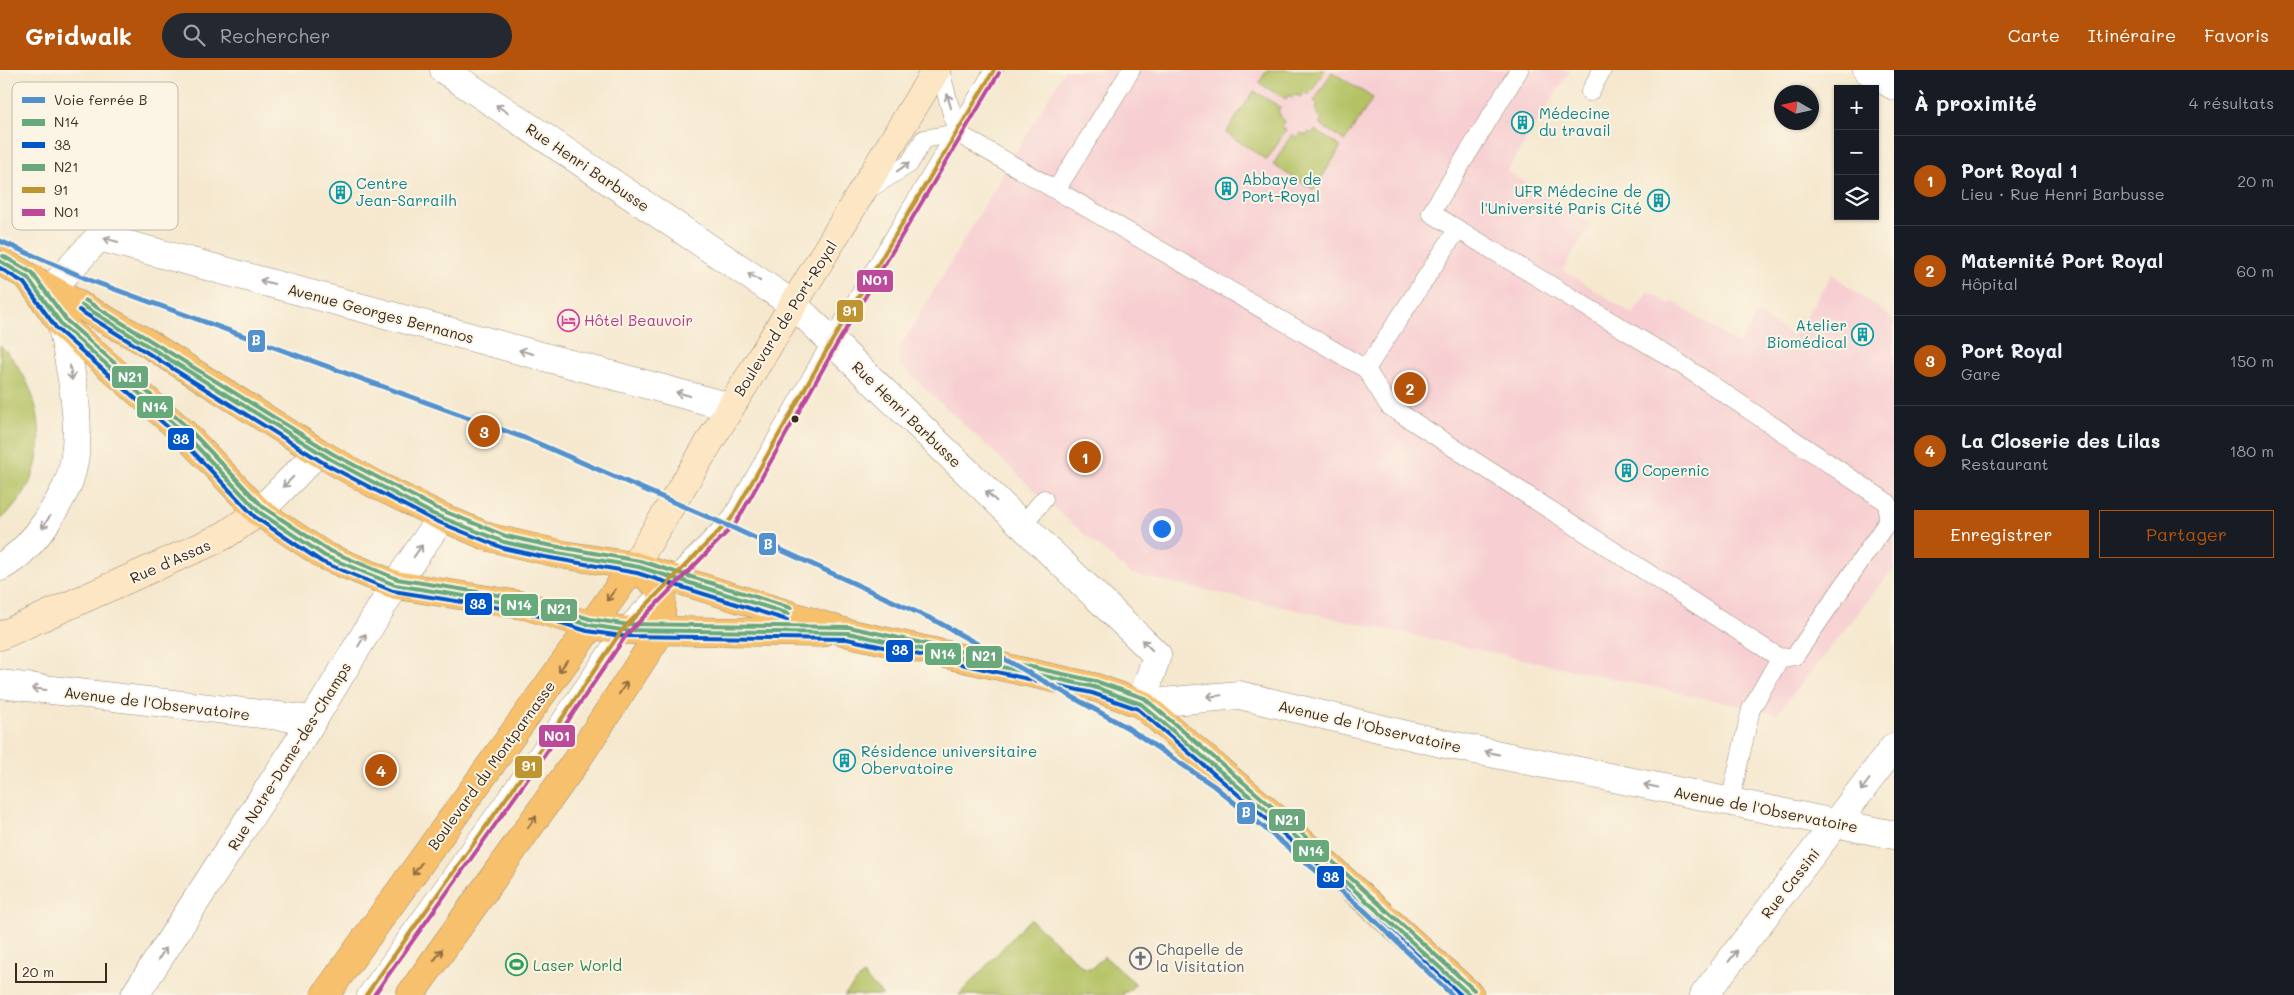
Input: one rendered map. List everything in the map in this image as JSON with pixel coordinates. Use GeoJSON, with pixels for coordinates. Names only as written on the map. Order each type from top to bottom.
{"type":"FeatureCollection","features":[{"type":"Feature","properties":{"kind":"main road","name":"Boulevard de Port-Royal"},"geometry":{"type":"LineString","coordinates":[[634,566],[938,70]]}},
{"type":"Feature","properties":{"kind":"main road"},"geometry":{"type":"LineString","coordinates":[[0,261],[40,283]]}},
{"type":"Feature","properties":{"kind":"main road","name":"Avenue de l'Observatoire"},"geometry":{"type":"LineString","coordinates":[[40,283],[62,325],[183,432],[259,512],[324,556],[395,585],[527,606],[589,625],[622,630],[848,633]]}},
{"type":"Feature","properties":{"kind":"main road","name":"Avenue de l'Observatoire"},"geometry":{"type":"LineString","coordinates":[[40,283],[144,341],[318,452],[374,484],[488,537],[565,555],[634,566],[668,584],[848,633],[1094,687],[1141,704]]}},
{"type":"Feature","properties":{"kind":"main road","name":"Rue d'Assas"},"geometry":{"type":"LineString","coordinates":[[0,636],[209,543],[225,535],[259,512]]}},
{"type":"Feature","properties":{"kind":"main road","name":"Boulevard du Montparnasse"},"geometry":{"type":"LineString","coordinates":[[325,995],[528,715],[589,625],[634,566]]}},
{"type":"Feature","properties":{"kind":"main road"},"geometry":{"type":"LineString","coordinates":[[410,995],[576,761],[660,631],[668,584]]}},
{"type":"Feature","properties":{"kind":"main road"},"geometry":{"type":"LineString","coordinates":[[1141,704],[1273,816],[1470,995]]}},
{"type":"Feature","properties":{"kind":"street","name":"Rue Henri Barbusse"},"geometry":{"type":"LineString","coordinates":[[444,70],[794,305],[1157,655],[1141,704]]}},
{"type":"Feature","properties":{"kind":"street"},"geometry":{"type":"LineString","coordinates":[[1867,70],[1894,86]]}},
{"type":"Feature","properties":{"kind":"street","name":"Avenue Georges Bernanos"},"geometry":{"type":"LineString","coordinates":[[40,283],[99,237],[730,408]]}},
{"type":"Feature","properties":{"kind":"street","name":"Avenue de l'Observatoire"},"geometry":{"type":"LineString","coordinates":[[0,566],[28,544],[43,527],[63,496],[69,479],[76,444],[75,403],[62,325]]}},
{"type":"Feature","properties":{"kind":"street","name":"Rue d'Assas"},"geometry":{"type":"LineString","coordinates":[[259,512],[318,452]]}},
{"type":"Feature","properties":{"kind":"street","name":"Rue Notre-Dame-des-Champs"},"geometry":{"type":"LineString","coordinates":[[135,995],[313,720],[395,585],[442,517]]}},
{"type":"Feature","properties":{"kind":"street","name":"Avenue de l'Observatoire"},"geometry":{"type":"LineString","coordinates":[[0,684],[313,720]]}},
{"type":"Feature","properties":{"kind":"street","name":"Avenue de l'Observatoire"},"geometry":{"type":"LineString","coordinates":[[1141,704],[1240,695],[1441,743],[1894,835]]}},
{"type":"Feature","properties":{"kind":"street","name":"Rue Cassini"},"geometry":{"type":"LineString","coordinates":[[1704,995],[1894,747]]}},
{"type":"Feature","properties":{"kind":"lane"},"geometry":{"type":"LineString","coordinates":[[938,70],[958,133]]}},
{"type":"Feature","properties":{"kind":"lane"},"geometry":{"type":"LineString","coordinates":[[668,584],[731,519],[832,341],[994,70]]}},
{"type":"Feature","properties":{"kind":"lane"},"geometry":{"type":"LineString","coordinates":[[1056,190],[1131,70]]}},
{"type":"Feature","properties":{"kind":"lane"},"geometry":{"type":"LineString","coordinates":[[862,193],[909,164],[924,139],[958,133],[1366,369],[1389,406],[1780,658],[1795,656],[1888,521],[1888,503],[1673,359],[1430,213],[1519,70]]}},
{"type":"Feature","properties":{"kind":"lane"},"geometry":{"type":"LineString","coordinates":[[1590,92],[1602,70]]}},
{"type":"Feature","properties":{"kind":"lane"},"geometry":{"type":"LineString","coordinates":[[1366,369],[1457,230]]}},
{"type":"Feature","properties":{"kind":"lane"},"geometry":{"type":"LineString","coordinates":[[1022,525],[1044,499]]}},
{"type":"Feature","properties":{"kind":"lane","name":"Boulevard du Montparnasse"},"geometry":{"type":"LineString","coordinates":[[366,995],[539,752],[622,630],[668,584]]}},
{"type":"Feature","properties":{"kind":"lane"},"geometry":{"type":"LineString","coordinates":[[1730,802],[1751,709],[1780,658]]}},
{"type":"Feature","properties":{"kind":"shaded area"},"geometry":{"type":"Polygon","coordinates":[[[1065,70],[1570,70],[1507,171],[1591,224],[1563,270],[1633,314],[1648,291],[1669,304],[1672,301],[1738,344],[1758,314],[1793,336],[1832,274],[1894,320],[1894,568],[1777,714],[1131,574],[1044,499],[899,364],[898,351],[1065,70]]]}},
{"type":"Feature","properties":{"kind":"green space"},"geometry":{"type":"Polygon","coordinates":[[[1267,70],[1325,70],[1309,95],[1304,92],[1300,97],[1288,95],[1286,99],[1259,83],[1267,70]]]}},
{"type":"Feature","properties":{"kind":"green space"},"geometry":{"type":"Polygon","coordinates":[[[1332,72],[1373,98],[1345,141],[1319,124],[1322,120],[1315,110],[1318,105],[1314,101],[1332,72]]]}},
{"type":"Feature","properties":{"kind":"green space"},"geometry":{"type":"Polygon","coordinates":[[[1254,91],[1280,107],[1278,111],[1284,122],[1281,127],[1286,130],[1267,160],[1226,133],[1254,91]]]}},
{"type":"Feature","properties":{"kind":"green space"},"geometry":{"type":"Polygon","coordinates":[[[1315,130],[1341,147],[1314,190],[1273,165],[1292,134],[1297,138],[1300,133],[1306,135],[1310,132],[1313,134],[1315,130]]]}},
{"type":"Feature","properties":{"kind":"green space"},"geometry":{"type":"Polygon","coordinates":[[[0,345],[16,364],[29,386],[36,409],[39,433],[38,457],[31,480],[18,501],[0,520],[0,345]]]}},
{"type":"Feature","properties":{"kind":"green space"},"geometry":{"type":"Polygon","coordinates":[[[1030,919],[1084,968],[1092,968],[1104,956],[1136,984],[1127,992],[1123,992],[1124,995],[959,995],[1030,919]]]}},
{"type":"Feature","properties":{"kind":"green space"},"geometry":{"type":"Polygon","coordinates":[[[863,975],[883,995],[844,995],[863,975]]]}},
{"type":"Feature","properties":{"kind":"rail line","name":"B"},"geometry":{"type":"LineString","coordinates":[[0,241],[92,281],[530,440],[731,527],[936,621],[1128,728],[1214,786],[1366,912],[1452,995]]}},
{"type":"Feature","properties":{"kind":"transit line","name":"91"},"geometry":{"type":"LineString","coordinates":[[366,995],[539,752],[622,630],[731,519],[832,341],[994,70]]}},
{"type":"Feature","properties":{"kind":"transit line","name":"N01"},"geometry":{"type":"LineString","coordinates":[[374,995],[544,756],[627,634],[736,523],[837,344],[999,73]]}},
{"type":"Feature","properties":{"kind":"transit line","name":"N21"},"geometry":{"type":"LineString","coordinates":[[3,256],[32,273],[67,321],[187,427],[263,507],[328,550],[397,579],[528,600],[590,619],[623,624],[849,627],[1095,681],[1144,698],[1277,811],[1474,990]]}},
{"type":"Feature","properties":{"kind":"transit line","name":"N14"},"geometry":{"type":"LineString","coordinates":[[0,261],[28,278],[62,325],[183,432],[259,512],[325,556],[395,585],[527,606],[589,625],[622,630],[848,633],[1094,687],[1141,704],[1273,816],[1470,995]]}},
{"type":"Feature","properties":{"kind":"transit line","name":"38"},"geometry":{"type":"LineString","coordinates":[[0,268],[24,283],[57,329],[179,437],[255,517],[322,562],[393,591],[526,612],[587,631],[622,636],[847,639],[1092,693],[1138,709],[1269,821],[1461,995]]}},
{"type":"Feature","properties":{"kind":"transit line","name":"N21"},"geometry":{"type":"LineString","coordinates":[[85,300],[333,454],[436,508],[506,536],[640,561],[791,608]]}},
{"type":"Feature","properties":{"kind":"transit line","name":"N14"},"geometry":{"type":"LineString","coordinates":[[82,305],[330,459],[433,514],[504,542],[639,567],[789,614]]}},
{"type":"Feature","properties":{"kind":"transit line","name":"38"},"geometry":{"type":"LineString","coordinates":[[79,310],[327,465],[431,519],[503,548],[637,573],[787,620]]}},
{"type":"Feature","properties":{"kind":"place","name":"Médecine du travail"},"geometry":{"type":"Point","coordinates":[1523,122]}},
{"type":"Feature","properties":{"kind":"place","name":"Abbaye de Port-Royal"},"geometry":{"type":"Point","coordinates":[1226,188]}},
{"type":"Feature","properties":{"kind":"place","name":"Centre Jean-Sarrailh"},"geometry":{"type":"Point","coordinates":[340,192]}},
{"type":"Feature","properties":{"kind":"place","name":"UFR Médecine de l'Université Paris Cité"},"geometry":{"type":"Point","coordinates":[1658,200]}},
{"type":"Feature","properties":{"kind":"place","name":"Hôtel Beauvoir"},"geometry":{"type":"Point","coordinates":[568,320]}},
{"type":"Feature","properties":{"kind":"place","name":"Atelier Biomédical"},"geometry":{"type":"Point","coordinates":[1863,334]}},
{"type":"Feature","properties":{"kind":"place","name":"Maternité Port Royal"},"geometry":{"type":"Point","coordinates":[1410,388]}},
{"type":"Feature","properties":{"kind":"place","name":"Port Royal"},"geometry":{"type":"Point","coordinates":[484,431]}},
{"type":"Feature","properties":{"kind":"place","name":"Port Royal 1"},"geometry":{"type":"Point","coordinates":[1085,457]}},
{"type":"Feature","properties":{"kind":"place","name":"Copernic"},"geometry":{"type":"Point","coordinates":[1626,470]}},
{"type":"Feature","properties":{"kind":"place","name":"Résidence universitaire Obervatoire"},"geometry":{"type":"Point","coordinates":[845,760]}},
{"type":"Feature","properties":{"kind":"place","name":"La Closerie des Lilas"},"geometry":{"type":"Point","coordinates":[381,770]}},
{"type":"Feature","properties":{"kind":"place","name":"Chapelle de la Visitation"},"geometry":{"type":"Point","coordinates":[1140,958]}},
{"type":"Feature","properties":{"kind":"place","name":"Laser World"},"geometry":{"type":"Point","coordinates":[517,965]}}]}
